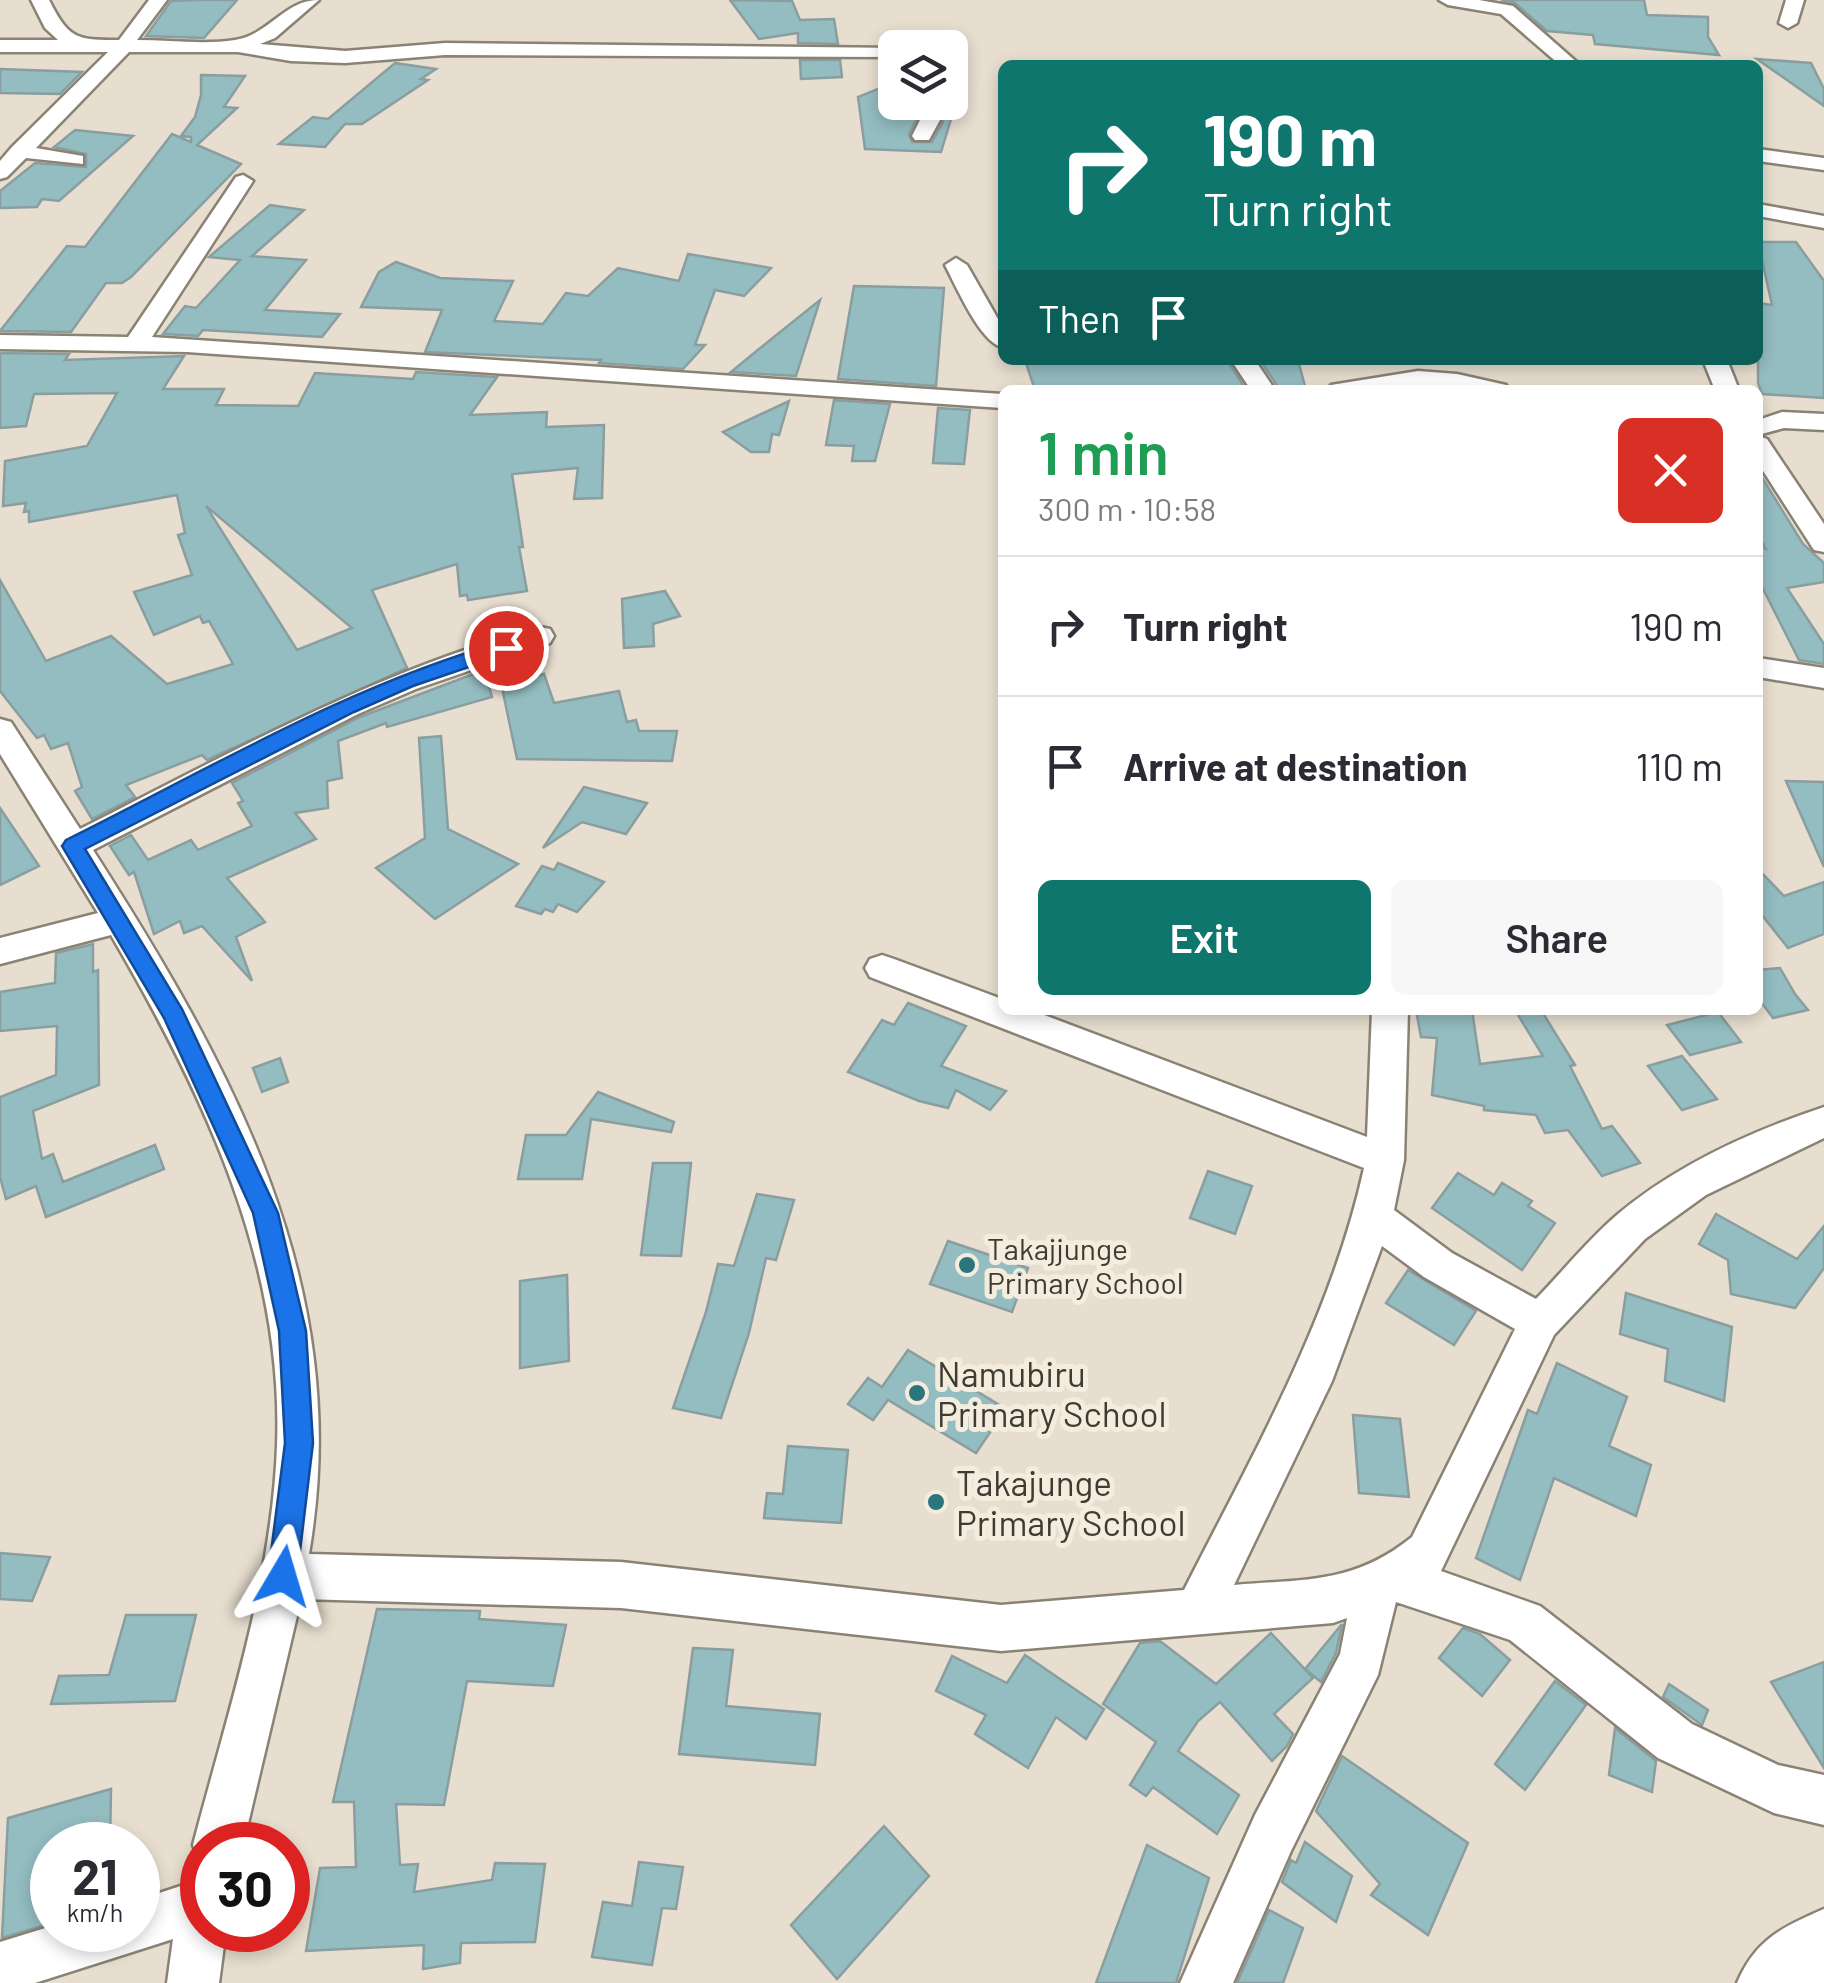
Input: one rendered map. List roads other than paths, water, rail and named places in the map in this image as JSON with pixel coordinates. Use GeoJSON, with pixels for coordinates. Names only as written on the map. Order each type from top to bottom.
{"type":"FeatureCollection","features":[{"type":"Feature","properties":{"kind":"main road"},"geometry":{"type":"LineString","coordinates":[[1778,1983],[1824,1950]]}},
{"type":"Feature","properties":{"kind":"street"},"geometry":{"type":"LineString","coordinates":[[40,0],[54,28],[76,46]]}},
{"type":"Feature","properties":{"kind":"street"},"geometry":{"type":"LineString","coordinates":[[0,173],[124,46],[158,0]]}},
{"type":"Feature","properties":{"kind":"street"},"geometry":{"type":"LineString","coordinates":[[238,46],[269,34],[310,0]]}},
{"type":"Feature","properties":{"kind":"street"},"geometry":{"type":"LineString","coordinates":[[1448,0],[1507,10],[1565,60]]}},
{"type":"Feature","properties":{"kind":"street"},"geometry":{"type":"LineString","coordinates":[[1788,24],[1795,0]]}},
{"type":"Feature","properties":{"kind":"street"},"geometry":{"type":"LineString","coordinates":[[0,46],[238,46],[291,55],[345,57],[445,49],[878,51]]}},
{"type":"Feature","properties":{"kind":"street"},"geometry":{"type":"LineString","coordinates":[[922,136],[930,120]]}},
{"type":"Feature","properties":{"kind":"street"},"geometry":{"type":"LineString","coordinates":[[19,151],[76,160]]}},
{"type":"Feature","properties":{"kind":"street"},"geometry":{"type":"LineString","coordinates":[[1763,155],[1824,164]]}},
{"type":"Feature","properties":{"kind":"street"},"geometry":{"type":"LineString","coordinates":[[136,343],[243,181]]}},
{"type":"Feature","properties":{"kind":"street"},"geometry":{"type":"LineString","coordinates":[[1763,211],[1824,222]]}},
{"type":"Feature","properties":{"kind":"street"},"geometry":{"type":"LineString","coordinates":[[956,265],[998,335]]}},
{"type":"Feature","properties":{"kind":"street"},"geometry":{"type":"LineString","coordinates":[[0,342],[136,343],[998,401]]}},
{"type":"Feature","properties":{"kind":"street"},"geometry":{"type":"LineString","coordinates":[[1358,385],[1384,378],[1440,376],[1477,385]]}},
{"type":"Feature","properties":{"kind":"street"},"geometry":{"type":"LineString","coordinates":[[1763,426],[1782,420],[1824,422]]}},
{"type":"Feature","properties":{"kind":"street"},"geometry":{"type":"LineString","coordinates":[[1763,452],[1824,544]]}},
{"type":"Feature","properties":{"kind":"street"},"geometry":{"type":"LineString","coordinates":[[73,846],[347,707],[406,682],[540,636]]}},
{"type":"Feature","properties":{"kind":"street"},"geometry":{"type":"LineString","coordinates":[[1763,669],[1824,678]]}},
{"type":"Feature","properties":{"kind":"street"},"geometry":{"type":"LineString","coordinates":[[0,729],[174,1015],[266,1213],[292,1331],[299,1443],[283,1576],[224,1822]]}},
{"type":"Feature","properties":{"kind":"street"},"geometry":{"type":"LineString","coordinates":[[0,952],[118,921]]}},
{"type":"Feature","properties":{"kind":"street"},"geometry":{"type":"LineString","coordinates":[[882,968],[998,1012]]}},
{"type":"Feature","properties":{"kind":"street"},"geometry":{"type":"LineString","coordinates":[[1005,1015],[1386,1160]]}},
{"type":"Feature","properties":{"kind":"street"},"geometry":{"type":"LineString","coordinates":[[1199,1609],[1311,1381],[1373,1217],[1386,1160],[1390,1015]]}},
{"type":"Feature","properties":{"kind":"street"},"geometry":{"type":"LineString","coordinates":[[283,1576],[621,1585],[1001,1628],[1334,1600],[1386,1583],[1428,1554],[1540,1322],[1631,1226],[1692,1183],[1766,1145],[1824,1122]]}},
{"type":"Feature","properties":{"kind":"street"},"geometry":{"type":"LineString","coordinates":[[1373,1217],[1438,1265],[1540,1322]]}},
{"type":"Feature","properties":{"kind":"street"},"geometry":{"type":"LineString","coordinates":[[1386,1583],[1524,1622],[1675,1741],[1774,1788],[1824,1800]]}},
{"type":"Feature","properties":{"kind":"street"},"geometry":{"type":"LineString","coordinates":[[1206,1983],[1272,1833],[1362,1659],[1386,1583]]}},
{"type":"Feature","properties":{"kind":"street"},"geometry":{"type":"LineString","coordinates":[[0,1968],[51,1952]]}},
{"type":"Feature","properties":{"kind":"street"},"geometry":{"type":"LineString","coordinates":[[194,1983],[198,1952]]}},
{"type":"Feature","properties":{"kind":"place","name":"Takajjunge Primary School"},"geometry":{"type":"Point","coordinates":[967,1265]}},
{"type":"Feature","properties":{"kind":"place","name":"Namubiru Primary School"},"geometry":{"type":"Point","coordinates":[917,1393]}},
{"type":"Feature","properties":{"kind":"place","name":"Takajunge Primary School"},"geometry":{"type":"Point","coordinates":[936,1502]}}]}
